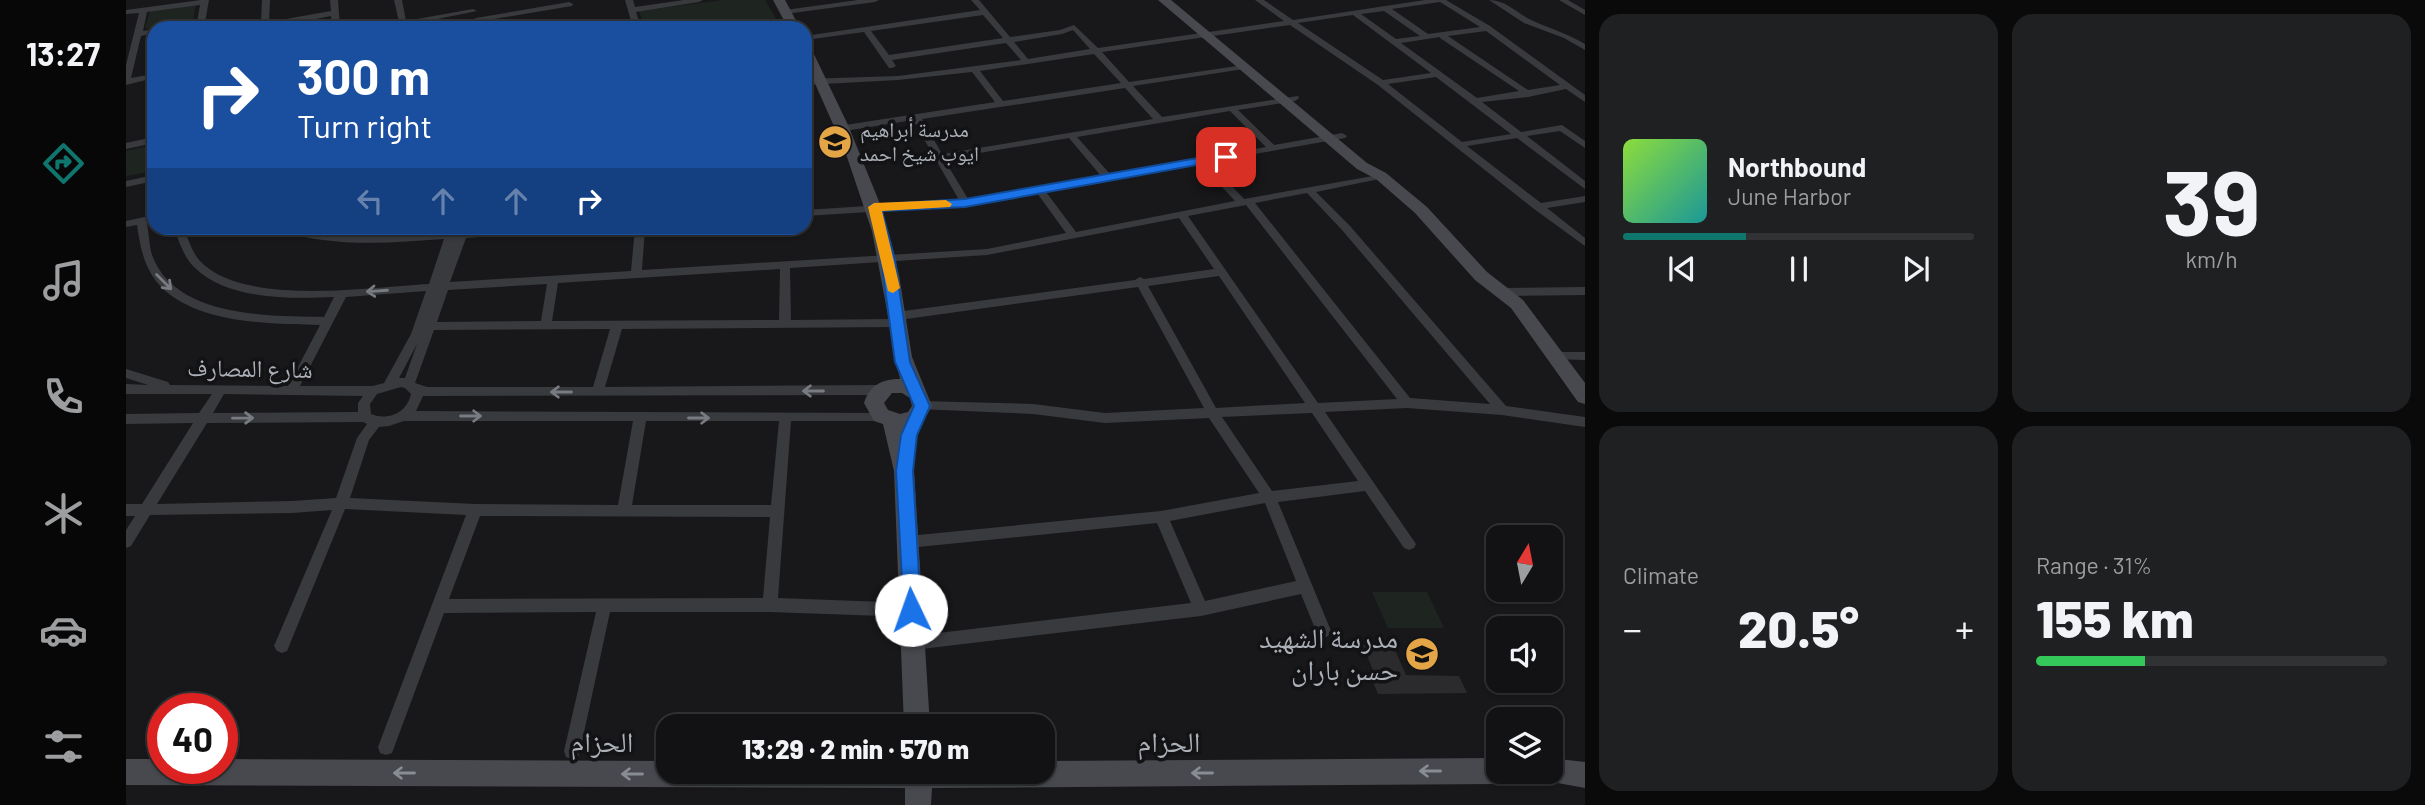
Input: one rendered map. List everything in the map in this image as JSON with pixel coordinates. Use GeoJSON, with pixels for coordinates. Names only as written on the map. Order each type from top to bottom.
{"type":"FeatureCollection","features":[{"type":"Feature","properties":{"kind":"street"},"geometry":{"type":"LineString","coordinates":[[265,21],[266,0]]}},
{"type":"Feature","properties":{"kind":"street"},"geometry":{"type":"LineString","coordinates":[[334,0],[336,21]]}},
{"type":"Feature","properties":{"kind":"street"},"geometry":{"type":"LineString","coordinates":[[398,0],[402,21]]}},
{"type":"Feature","properties":{"kind":"street"},"geometry":{"type":"LineString","coordinates":[[470,0],[476,20]]}},
{"type":"Feature","properties":{"kind":"street"},"geometry":{"type":"LineString","coordinates":[[629,0],[635,21]]}},
{"type":"Feature","properties":{"kind":"street"},"geometry":{"type":"LineString","coordinates":[[632,10],[699,0]]}},
{"type":"Feature","properties":{"kind":"street"},"geometry":{"type":"LineString","coordinates":[[779,0],[790,21]]}},
{"type":"Feature","properties":{"kind":"street"},"geometry":{"type":"LineString","coordinates":[[786,12],[875,0]]}},
{"type":"Feature","properties":{"kind":"street"},"geometry":{"type":"LineString","coordinates":[[975,0],[1026,61]]}},
{"type":"Feature","properties":{"kind":"street"},"geometry":{"type":"LineString","coordinates":[[1164,0],[1211,33],[1335,137],[1362,166],[1381,176],[1432,222],[1481,276],[1504,292],[1525,313],[1585,397]]}},
{"type":"Feature","properties":{"kind":"street"},"geometry":{"type":"LineString","coordinates":[[1177,0],[1244,67],[1289,99]]}},
{"type":"Feature","properties":{"kind":"street"},"geometry":{"type":"LineString","coordinates":[[1259,0],[1381,83],[1585,243]]}},
{"type":"Feature","properties":{"kind":"street"},"geometry":{"type":"LineString","coordinates":[[812,82],[898,78],[974,69],[1441,0],[1487,28],[1585,99]]}},
{"type":"Feature","properties":{"kind":"street"},"geometry":{"type":"LineString","coordinates":[[1493,0],[1527,21],[1567,36],[1585,48]]}},
{"type":"Feature","properties":{"kind":"street"},"geometry":{"type":"LineString","coordinates":[[1563,0],[1585,13]]}},
{"type":"Feature","properties":{"kind":"street"},"geometry":{"type":"LineString","coordinates":[[126,12],[204,1],[202,21]]}},
{"type":"Feature","properties":{"kind":"street"},"geometry":{"type":"LineString","coordinates":[[458,21],[569,4]]}},
{"type":"Feature","properties":{"kind":"street"},"geometry":{"type":"LineString","coordinates":[[1385,8],[1427,37]]}},
{"type":"Feature","properties":{"kind":"street"},"geometry":{"type":"LineString","coordinates":[[144,9],[126,81],[147,77]]}},
{"type":"Feature","properties":{"kind":"street"},"geometry":{"type":"LineString","coordinates":[[812,37],[985,12]]}},
{"type":"Feature","properties":{"kind":"street"},"geometry":{"type":"LineString","coordinates":[[1353,12],[1585,186]]}},
{"type":"Feature","properties":{"kind":"street"},"geometry":{"type":"LineString","coordinates":[[292,21],[335,13]]}},
{"type":"Feature","properties":{"kind":"street"},"geometry":{"type":"LineString","coordinates":[[888,58],[1009,41],[1062,32],[1074,27],[1160,120]]}},
{"type":"Feature","properties":{"kind":"street"},"geometry":{"type":"LineString","coordinates":[[1394,42],[1487,28]]}},
{"type":"Feature","properties":{"kind":"street"},"geometry":{"type":"LineString","coordinates":[[866,29],[888,58],[898,78]]}},
{"type":"Feature","properties":{"kind":"street"},"geometry":{"type":"LineString","coordinates":[[137,34],[147,33]]}},
{"type":"Feature","properties":{"kind":"street"},"geometry":{"type":"LineString","coordinates":[[1567,36],[1585,34]]}},
{"type":"Feature","properties":{"kind":"street"},"geometry":{"type":"LineString","coordinates":[[1443,36],[1528,94]]}},
{"type":"Feature","properties":{"kind":"street"},"geometry":{"type":"LineString","coordinates":[[812,62],[845,128],[874,207],[888,260],[899,348],[895,374],[874,402],[886,419],[904,471]]}},
{"type":"Feature","properties":{"kind":"street"},"geometry":{"type":"LineString","coordinates":[[845,128],[1244,67]]}},
{"type":"Feature","properties":{"kind":"street"},"geometry":{"type":"LineString","coordinates":[[974,69],[1001,104]]}},
{"type":"Feature","properties":{"kind":"street"},"geometry":{"type":"LineString","coordinates":[[1381,83],[1438,74]]}},
{"type":"Feature","properties":{"kind":"street"},"geometry":{"type":"LineString","coordinates":[[1475,101],[1568,86]]}},
{"type":"Feature","properties":{"kind":"street"},"geometry":{"type":"LineString","coordinates":[[939,157],[1289,99]]}},
{"type":"Feature","properties":{"kind":"street"},"geometry":{"type":"LineString","coordinates":[[1231,108],[1273,149]]}},
{"type":"Feature","properties":{"kind":"street"},"geometry":{"type":"LineString","coordinates":[[916,117],[965,203]]}},
{"type":"Feature","properties":{"kind":"street"},"geometry":{"type":"LineString","coordinates":[[1458,145],[1562,128],[1585,145]]}},
{"type":"Feature","properties":{"kind":"street"},"geometry":{"type":"LineString","coordinates":[[1071,135],[1107,177]]}},
{"type":"Feature","properties":{"kind":"street"},"geometry":{"type":"LineString","coordinates":[[812,212],[965,203],[1335,137]]}},
{"type":"Feature","properties":{"kind":"street"},"geometry":{"type":"LineString","coordinates":[[126,146],[147,142]]}},
{"type":"Feature","properties":{"kind":"street"},"geometry":{"type":"LineString","coordinates":[[1203,161],[1246,203],[1407,403]]}},
{"type":"Feature","properties":{"kind":"street"},"geometry":{"type":"LineString","coordinates":[[181,235],[187,251],[200,268],[233,285],[271,293],[342,293],[785,267],[987,252],[1381,176]]}},
{"type":"Feature","properties":{"kind":"street"},"geometry":{"type":"LineString","coordinates":[[126,184],[147,180]]}},
{"type":"Feature","properties":{"kind":"street"},"geometry":{"type":"LineString","coordinates":[[1040,190],[1072,234]]}},
{"type":"Feature","properties":{"kind":"street"},"geometry":{"type":"LineString","coordinates":[[1309,190],[1346,228],[1502,410]]}},
{"type":"Feature","properties":{"kind":"street"},"geometry":{"type":"LineString","coordinates":[[1538,207],[1585,199]]}},
{"type":"Feature","properties":{"kind":"street"},"geometry":{"type":"LineString","coordinates":[[1182,215],[1409,544]]}},
{"type":"Feature","properties":{"kind":"street"},"geometry":{"type":"LineString","coordinates":[[126,224],[147,219]]}},
{"type":"Feature","properties":{"kind":"street"},"geometry":{"type":"LineString","coordinates":[[147,223],[142,243],[151,268],[182,298],[233,314],[328,321]]}},
{"type":"Feature","properties":{"kind":"street"},"geometry":{"type":"LineString","coordinates":[[303,235],[336,241],[403,235]]}},
{"type":"Feature","properties":{"kind":"street"},"geometry":{"type":"LineString","coordinates":[[403,416],[417,399],[412,386],[456,235]]}},
{"type":"Feature","properties":{"kind":"street"},"geometry":{"type":"LineString","coordinates":[[636,275],[639,235]]}},
{"type":"Feature","properties":{"kind":"street"},"geometry":{"type":"LineString","coordinates":[[785,267],[785,323]]}},
{"type":"Feature","properties":{"kind":"street"},"geometry":{"type":"LineString","coordinates":[[429,326],[897,320],[1140,281],[1222,272]]}},
{"type":"Feature","properties":{"kind":"street"},"geometry":{"type":"LineString","coordinates":[[547,325],[553,280]]}},
{"type":"Feature","properties":{"kind":"street"},"geometry":{"type":"LineString","coordinates":[[1140,281],[1213,413],[1269,497],[1323,631]]}},
{"type":"Feature","properties":{"kind":"street"},"geometry":{"type":"LineString","coordinates":[[390,383],[440,287]]}},
{"type":"Feature","properties":{"kind":"street"},"geometry":{"type":"LineString","coordinates":[[1504,292],[1585,291]]}},
{"type":"Feature","properties":{"kind":"street"},"geometry":{"type":"LineString","coordinates":[[291,391],[342,293]]}},
{"type":"Feature","properties":{"kind":"street"},"geometry":{"type":"LineString","coordinates":[[598,391],[617,325]]}},
{"type":"Feature","properties":{"kind":"street"},"geometry":{"type":"LineString","coordinates":[[899,348],[917,404],[904,471],[916,714]]}},
{"type":"Feature","properties":{"kind":"street"},"geometry":{"type":"LineString","coordinates":[[1557,356],[1585,356]]}},
{"type":"Feature","properties":{"kind":"street"},"geometry":{"type":"LineString","coordinates":[[126,373],[181,389]]}},
{"type":"Feature","properties":{"kind":"street"},"geometry":{"type":"LineString","coordinates":[[282,646],[341,502],[370,419],[364,403],[373,391],[390,383],[412,386],[427,392],[885,388],[917,404],[1033,409],[1105,418],[1407,403],[1502,410],[1585,422]]}},
{"type":"Feature","properties":{"kind":"street","name":"شارع المصارف"},"geometry":{"type":"LineString","coordinates":[[126,389],[373,391]]}},
{"type":"Feature","properties":{"kind":"street"},"geometry":{"type":"LineString","coordinates":[[126,542],[220,391]]}},
{"type":"Feature","properties":{"kind":"street"},"geometry":{"type":"LineString","coordinates":[[126,419],[370,419],[389,422],[403,416],[886,419],[917,404]]}},
{"type":"Feature","properties":{"kind":"street"},"geometry":{"type":"LineString","coordinates":[[624,511],[640,418]]}},
{"type":"Feature","properties":{"kind":"street"},"geometry":{"type":"LineString","coordinates":[[770,605],[785,418]]}},
{"type":"Feature","properties":{"kind":"street"},"geometry":{"type":"LineString","coordinates":[[908,542],[1161,517],[1269,497],[1368,485]]}},
{"type":"Feature","properties":{"kind":"street"},"geometry":{"type":"LineString","coordinates":[[126,510],[292,508],[341,502],[475,510],[777,511]]}},
{"type":"Feature","properties":{"kind":"street"},"geometry":{"type":"LineString","coordinates":[[386,747],[475,510]]}},
{"type":"Feature","properties":{"kind":"street"},"geometry":{"type":"LineString","coordinates":[[1161,517],[1200,609]]}},
{"type":"Feature","properties":{"kind":"street"},"geometry":{"type":"LineString","coordinates":[[913,643],[1200,609],[1305,586]]}},
{"type":"Feature","properties":{"kind":"street"},"geometry":{"type":"LineString","coordinates":[[440,606],[604,608],[770,605],[911,610]]}},
{"type":"Feature","properties":{"kind":"street"},"geometry":{"type":"LineString","coordinates":[[572,751],[604,608]]}},
{"type":"Feature","properties":{"kind":"street","name":"الحزام"},"geometry":{"type":"LineString","coordinates":[[1055,773],[1486,771]]}},
{"type":"Feature","properties":{"kind":"street","name":"الحزام"},"geometry":{"type":"LineString","coordinates":[[126,772],[656,773]]}},
{"type":"Feature","properties":{"kind":"street"},"geometry":{"type":"LineString","coordinates":[[1563,772],[1585,775]]}},
{"type":"Feature","properties":{"kind":"street"},"geometry":{"type":"LineString","coordinates":[[918,805],[919,784]]}},
{"type":"Feature","properties":{"kind":"shaded area"},"geometry":{"type":"Polygon","coordinates":[[[723,0],[765,0],[777,21],[643,21],[639,11],[723,0]]]}},
{"type":"Feature","properties":{"kind":"shaded area"},"geometry":{"type":"Polygon","coordinates":[[[196,3],[193,21],[147,21],[150,11],[196,3]]]}},
{"type":"Feature","properties":{"kind":"shaded area"},"geometry":{"type":"Polygon","coordinates":[[[147,146],[147,172],[126,176],[126,151],[147,146]]]}},
{"type":"Feature","properties":{"kind":"shaded area"},"geometry":{"type":"Polygon","coordinates":[[[1372,592],[1427,592],[1444,628],[1388,628],[1372,592]]]}},
{"type":"Feature","properties":{"kind":"building","name":"مدرسة الشهيد حسن باران"},"geometry":{"type":"Polygon","coordinates":[[[1363,645],[1393,645],[1406,675],[1459,676],[1467,693],[1378,694],[1369,673],[1374,673],[1363,645]]]}},
{"type":"Feature","properties":{"kind":"slow traffic"},"geometry":{"type":"LineString","coordinates":[[893,288],[874,207],[946,204]]}},
{"type":"Feature","properties":{"kind":"place","name":"مدرسة أبراهيم ايوب شيخ احمد"},"geometry":{"type":"Point","coordinates":[835,142]}},
{"type":"Feature","properties":{"kind":"place","name":"مدرسة الشهيد حسن باران"},"geometry":{"type":"Point","coordinates":[1422,654]}},
{"type":"Feature","properties":{"kind":"route"},"geometry":{"type":"LineString","coordinates":[[911,610],[904,471],[909,435],[915,418],[920,413],[922,400],[913,389],[902,362],[888,260],[874,207],[965,203],[1226,157]]}}]}
